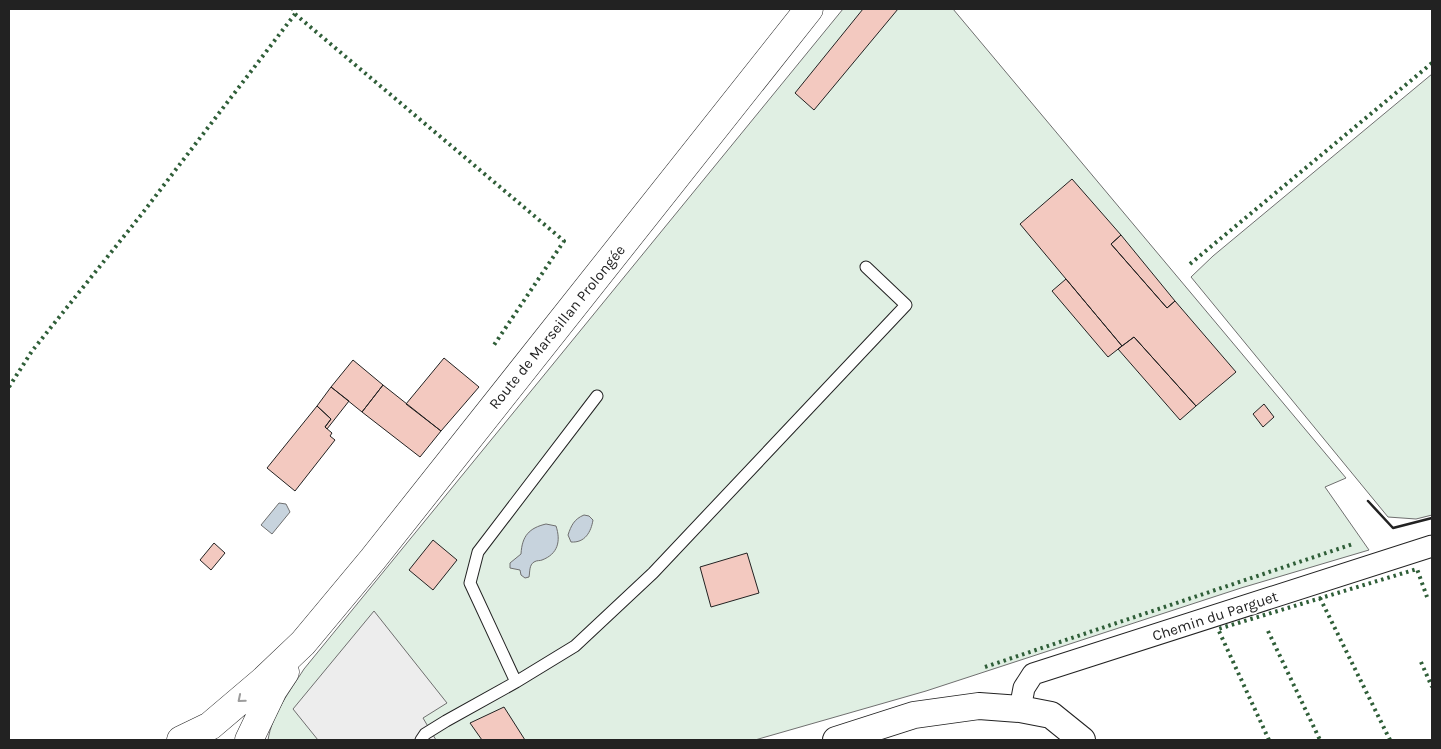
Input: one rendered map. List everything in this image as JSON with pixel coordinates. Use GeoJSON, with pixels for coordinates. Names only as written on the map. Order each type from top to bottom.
{"type":"FeatureCollection","features":[{"type":"Feature","properties":{"kind":"main road","name":"Route de Marseillan Prolongée"},"geometry":{"type":"LineString","coordinates":[[249,740],[273,690],[303,643],[397,528],[809,9]]}},
{"type":"Feature","properties":{"kind":"main road","name":"Route de Marseillan Prolongée"},"geometry":{"type":"LineString","coordinates":[[182,740],[210,726],[263,681],[303,643]]}},
{"type":"Feature","properties":{"kind":"main road"},"geometry":{"type":"LineString","coordinates":[[188,740],[207,740]]}},
{"type":"Feature","properties":{"kind":"street","name":"Chemin du Parguet"},"geometry":{"type":"LineString","coordinates":[[1020,709],[1024,688],[1034,674],[1432,546]]}},
{"type":"Feature","properties":{"kind":"street"},"geometry":{"type":"LineString","coordinates":[[836,740],[914,715],[980,706],[1020,709],[1051,715],[1082,740]]}},
{"type":"Feature","properties":{"kind":"lane"},"geometry":{"type":"LineString","coordinates":[[421,740],[425,734],[446,721],[575,646],[653,573],[906,305],[866,267]]}},
{"type":"Feature","properties":{"kind":"lane"},"geometry":{"type":"LineString","coordinates":[[516,682],[470,583],[478,552],[596,396]]}},
{"type":"Feature","properties":{"kind":"green space"},"geometry":{"type":"Polygon","coordinates":[[[843,9],[953,9],[1346,478],[1325,487],[1369,550],[1241,588],[926,691],[755,740],[268,740],[277,712],[304,669],[843,9]]]}},
{"type":"Feature","properties":{"kind":"green space"},"geometry":{"type":"Polygon","coordinates":[[[1432,74],[1432,515],[1416,519],[1388,517],[1191,277],[1213,256],[1432,74]]]}},
{"type":"Feature","properties":{"kind":"shaded area"},"geometry":{"type":"Polygon","coordinates":[[[279,503],[286,504],[290,512],[272,534],[261,525],[279,503]]]}},
{"type":"Feature","properties":{"kind":"shaded area"},"geometry":{"type":"Polygon","coordinates":[[[584,515],[589,516],[593,520],[591,529],[584,539],[571,542],[568,535],[570,529],[575,521],[584,515]]]}},
{"type":"Feature","properties":{"kind":"shaded area"},"geometry":{"type":"Polygon","coordinates":[[[546,524],[556,526],[557,546],[552,554],[532,563],[529,577],[525,578],[521,575],[520,570],[510,568],[510,563],[521,554],[523,542],[528,534],[535,528],[546,524]]]}},
{"type":"Feature","properties":{"kind":"shaded area"},"geometry":{"type":"Polygon","coordinates":[[[374,611],[447,703],[423,718],[436,740],[318,740],[293,709],[374,611]]]}},
{"type":"Feature","properties":{"kind":"building"},"geometry":{"type":"Polygon","coordinates":[[[863,9],[898,9],[814,110],[795,93],[863,9]]]}},
{"type":"Feature","properties":{"kind":"building"},"geometry":{"type":"Polygon","coordinates":[[[1072,179],[1121,235],[1111,244],[1167,308],[1175,301],[1236,372],[1196,406],[1134,337],[1122,346],[1020,224],[1072,179]]]}},
{"type":"Feature","properties":{"kind":"building"},"geometry":{"type":"Polygon","coordinates":[[[1121,235],[1175,301],[1167,308],[1111,244],[1121,235]]]}},
{"type":"Feature","properties":{"kind":"building"},"geometry":{"type":"Polygon","coordinates":[[[1066,279],[1122,346],[1108,357],[1052,291],[1066,279]]]}},
{"type":"Feature","properties":{"kind":"building"},"geometry":{"type":"Polygon","coordinates":[[[1134,337],[1196,406],[1180,420],[1118,349],[1134,337]]]}},
{"type":"Feature","properties":{"kind":"building"},"geometry":{"type":"Polygon","coordinates":[[[444,358],[479,387],[441,431],[406,404],[444,358]]]}},
{"type":"Feature","properties":{"kind":"building"},"geometry":{"type":"Polygon","coordinates":[[[353,360],[383,385],[362,412],[331,387],[353,360]]]}},
{"type":"Feature","properties":{"kind":"building"},"geometry":{"type":"Polygon","coordinates":[[[383,385],[441,431],[420,457],[362,412],[383,385]]]}},
{"type":"Feature","properties":{"kind":"building"},"geometry":{"type":"Polygon","coordinates":[[[331,387],[349,401],[327,429],[325,427],[331,419],[317,406],[331,387]]]}},
{"type":"Feature","properties":{"kind":"building"},"geometry":{"type":"Polygon","coordinates":[[[1264,404],[1274,417],[1263,427],[1253,414],[1264,404]]]}},
{"type":"Feature","properties":{"kind":"building"},"geometry":{"type":"Polygon","coordinates":[[[317,406],[331,419],[325,427],[332,433],[330,436],[335,440],[295,491],[267,468],[317,406]]]}},
{"type":"Feature","properties":{"kind":"building"},"geometry":{"type":"Polygon","coordinates":[[[433,540],[457,560],[433,590],[409,570],[433,540]]]}},
{"type":"Feature","properties":{"kind":"building"},"geometry":{"type":"Polygon","coordinates":[[[214,543],[225,553],[211,570],[200,560],[214,543]]]}},
{"type":"Feature","properties":{"kind":"building"},"geometry":{"type":"Polygon","coordinates":[[[747,553],[759,593],[711,607],[700,567],[747,553]]]}},
{"type":"Feature","properties":{"kind":"building"},"geometry":{"type":"Polygon","coordinates":[[[504,707],[525,740],[482,740],[470,723],[504,707]]]}},
{"type":"Feature","properties":{"kind":"hedge"},"geometry":{"type":"LineString","coordinates":[[9,387],[32,351],[141,215],[295,14],[293,9]]}},
{"type":"Feature","properties":{"kind":"hedge"},"geometry":{"type":"LineString","coordinates":[[295,14],[564,241],[492,348]]}},
{"type":"Feature","properties":{"kind":"hedge"},"geometry":{"type":"LineString","coordinates":[[1190,264],[1432,63]]}},
{"type":"Feature","properties":{"kind":"hedge"},"geometry":{"type":"LineString","coordinates":[[985,667],[1353,544]]}},
{"type":"Feature","properties":{"kind":"hedge"},"geometry":{"type":"LineString","coordinates":[[1269,740],[1218,629],[1417,569],[1427,597]]}},
{"type":"Feature","properties":{"kind":"hedge"},"geometry":{"type":"LineString","coordinates":[[1320,598],[1390,740]]}},
{"type":"Feature","properties":{"kind":"hedge"},"geometry":{"type":"LineString","coordinates":[[1268,631],[1320,740]]}},
{"type":"Feature","properties":{"kind":"hedge"},"geometry":{"type":"LineString","coordinates":[[1421,662],[1432,687]]}},
{"type":"Feature","properties":{"kind":"wall"},"geometry":{"type":"LineString","coordinates":[[1368,501],[1393,528],[1432,518]]}}]}
